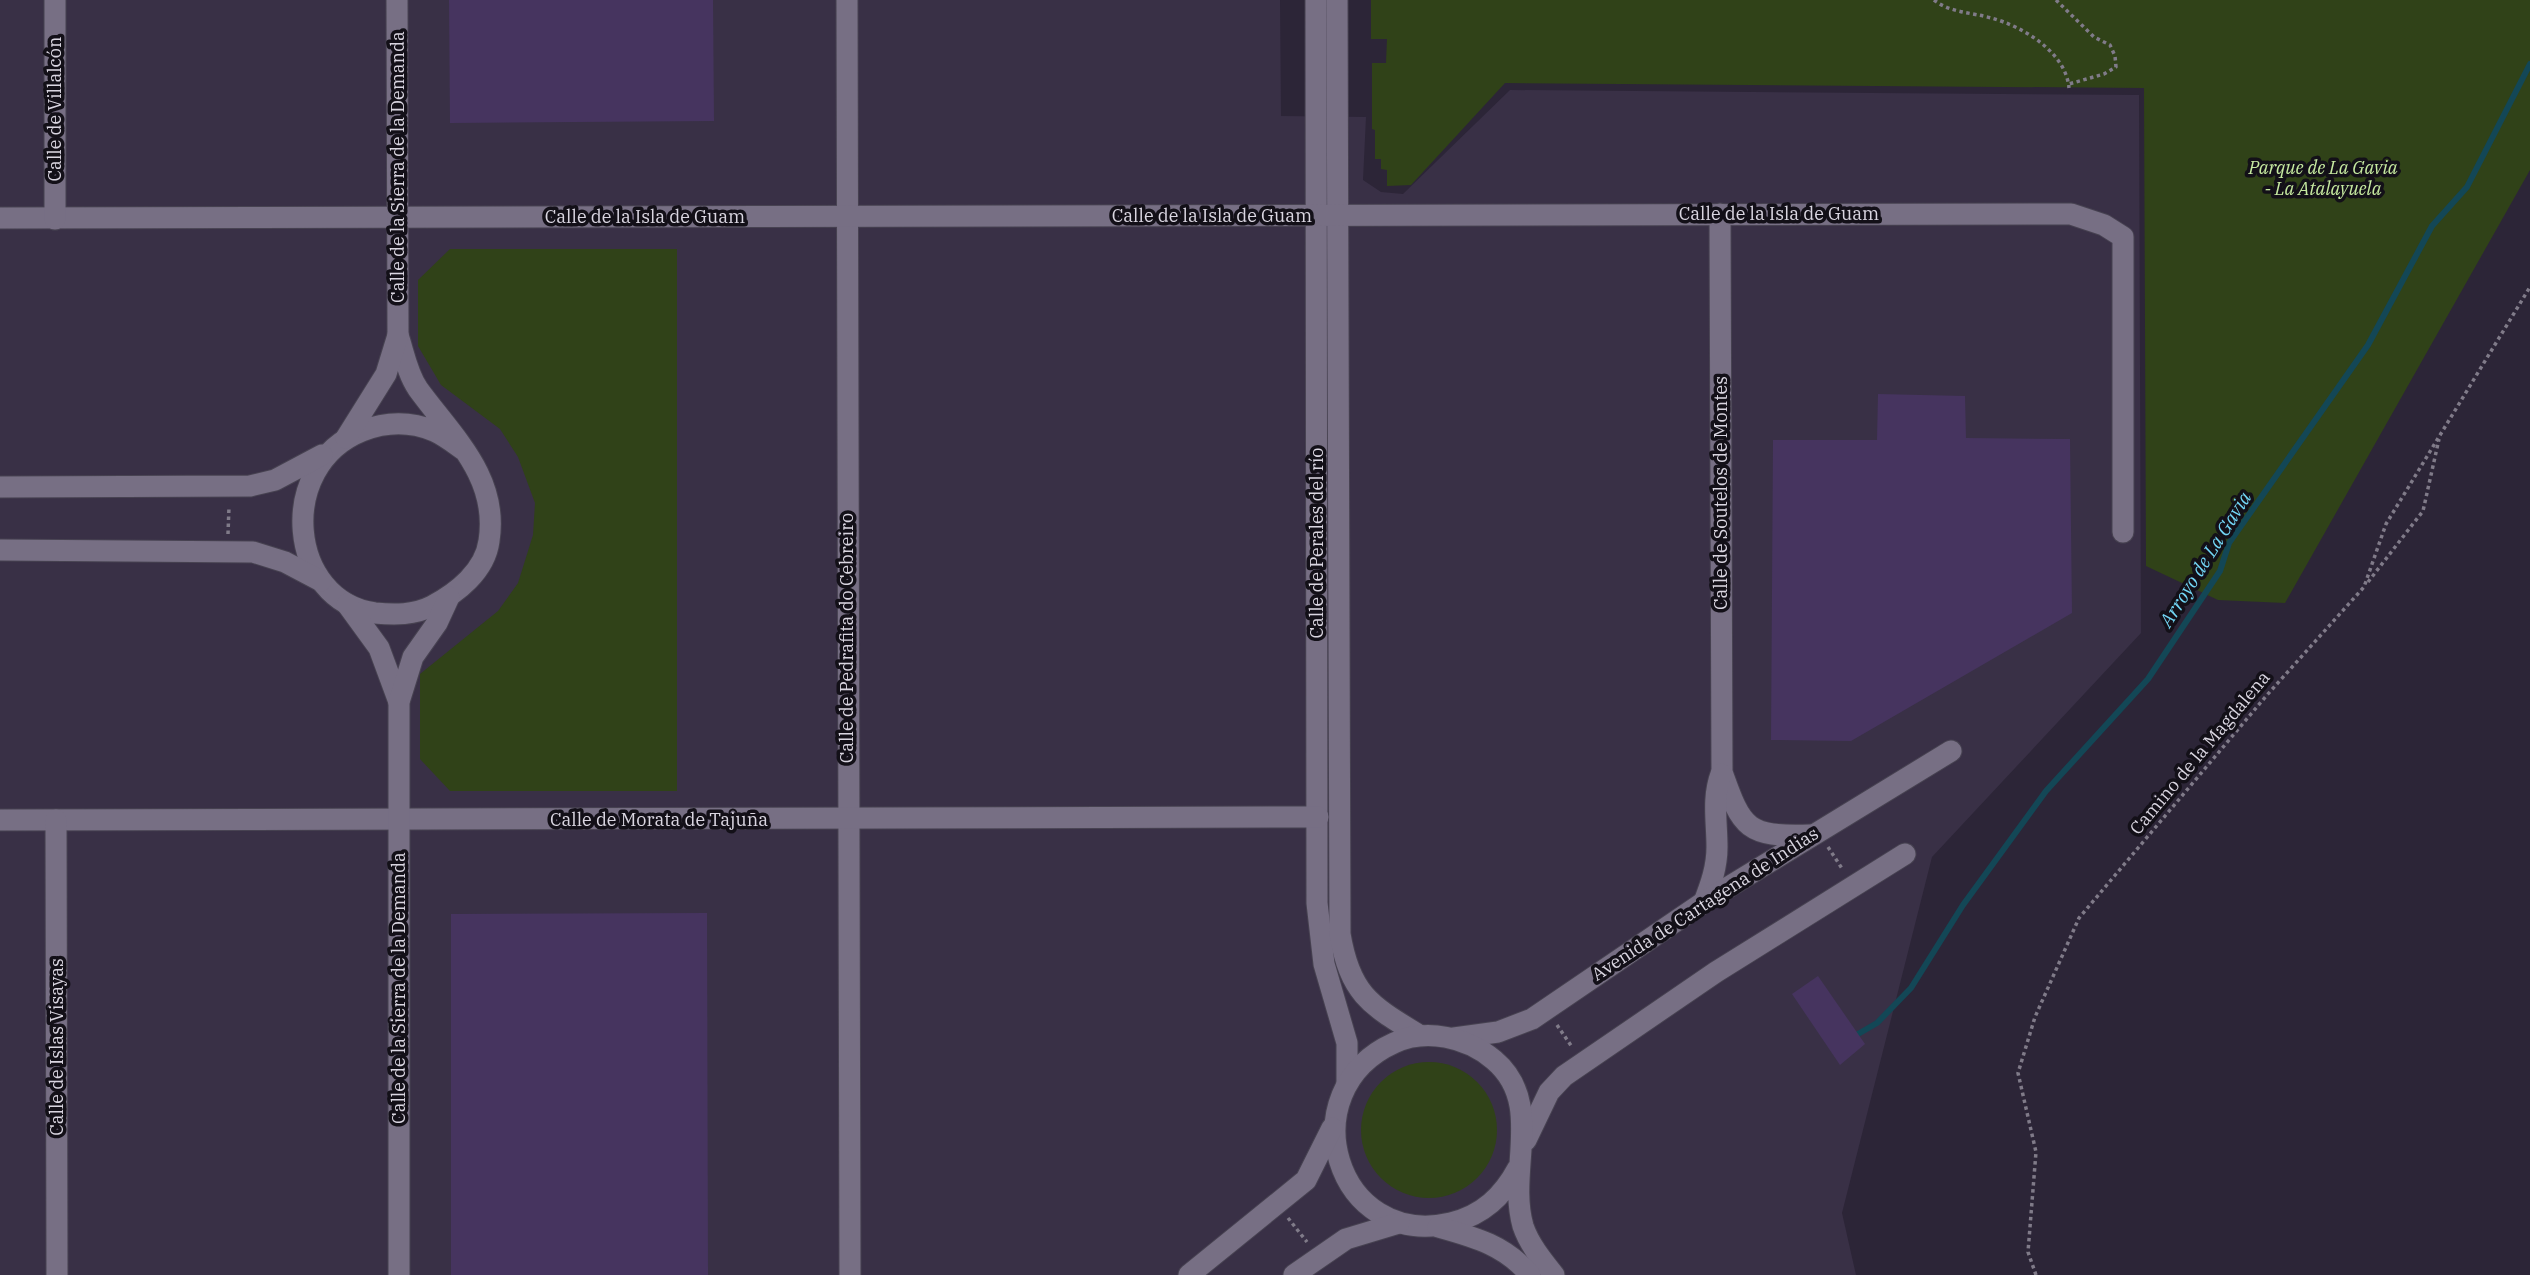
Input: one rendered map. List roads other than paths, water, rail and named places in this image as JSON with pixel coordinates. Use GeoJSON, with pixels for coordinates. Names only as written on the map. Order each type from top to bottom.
{"type":"FeatureCollection","features":[{"type":"Feature","properties":{"kind":"street","name":"Calle de Villalcón"},"geometry":{"type":"LineString","coordinates":[[55,0],[55,219]]}},
{"type":"Feature","properties":{"kind":"street","name":"Calle de la Sierra de la Demanda"},"geometry":{"type":"LineString","coordinates":[[346,438],[386,374],[398,334],[397,0]]}},
{"type":"Feature","properties":{"kind":"street","name":"Calle de Pedrafita do Cebreiro"},"geometry":{"type":"LineString","coordinates":[[847,0],[849,1275]]}},
{"type":"Feature","properties":{"kind":"street","name":"Calle de Perales del río"},"geometry":{"type":"LineString","coordinates":[[1316,0],[1327,216],[1340,934],[1347,969],[1354,984],[1376,1007],[1419,1035]]}},
{"type":"Feature","properties":{"kind":"street","name":"Calle de Perales del río"},"geometry":{"type":"LineString","coordinates":[[1337,0],[1327,216],[1318,817],[1321,942],[1326,972],[1347,1043],[1347,1082]]}},
{"type":"Feature","properties":{"kind":"street","name":"Calle de Soutelos de Montes"},"geometry":{"type":"LineString","coordinates":[[1720,214],[1722,772],[1730,800],[1743,821],[1754,829],[1777,836],[1818,840]]}},
{"type":"Feature","properties":{"kind":"street","name":"Calle de la Isla de Guam"},"geometry":{"type":"LineString","coordinates":[[0,218],[2071,214],[2104,225],[2123,237],[2123,532]]}},
{"type":"Feature","properties":{"kind":"street","name":"Calle de la Sierra de la Demanda"},"geometry":{"type":"LineString","coordinates":[[398,334],[417,387],[465,451]]}},
{"type":"Feature","properties":{"kind":"street"},"geometry":{"type":"LineString","coordinates":[[0,487],[250,486],[275,480],[327,453],[346,438],[377,425],[404,423],[434,431],[465,451],[479,470],[488,493],[492,517],[489,545],[474,574],[449,597],[425,610],[396,615],[367,612],[346,604],[321,581],[285,562],[253,552],[0,550]]}},
{"type":"Feature","properties":{"kind":"street"},"geometry":{"type":"LineString","coordinates":[[321,581],[308,550],[303,524],[303,500],[312,474],[327,453]]}},
{"type":"Feature","properties":{"kind":"street","name":"Calle de la Sierra de la Demanda"},"geometry":{"type":"LineString","coordinates":[[399,1275],[399,702],[412,657],[437,623],[449,597]]}},
{"type":"Feature","properties":{"kind":"street","name":"Calle de la Sierra de la Demanda"},"geometry":{"type":"LineString","coordinates":[[346,604],[379,648],[399,702]]}},
{"type":"Feature","properties":{"kind":"street","name":"Avenida de Cartagena de Indias"},"geometry":{"type":"LineString","coordinates":[[1452,1039],[1498,1032],[1524,1023],[1704,902],[1818,840],[1951,751]]}},
{"type":"Feature","properties":{"kind":"street","name":"Calle de Soutelos de Montes"},"geometry":{"type":"LineString","coordinates":[[1704,902],[1713,877],[1717,850],[1715,790],[1722,772]]}},
{"type":"Feature","properties":{"kind":"street","name":"Calle de Morata de Tajuña"},"geometry":{"type":"LineString","coordinates":[[0,820],[1318,817]]}},
{"type":"Feature","properties":{"kind":"street","name":"Calle de Islas Visayas"},"geometry":{"type":"LineString","coordinates":[[56,820],[57,1275]]}},
{"type":"Feature","properties":{"kind":"street"},"geometry":{"type":"LineString","coordinates":[[1436,1226],[1463,1220],[1487,1207],[1506,1190],[1549,1092],[1564,1076],[1716,972],[1905,854]]}},
{"type":"Feature","properties":{"kind":"street"},"geometry":{"type":"LineString","coordinates":[[1189,1275],[1306,1180],[1334,1123],[1347,1082],[1360,1065],[1377,1051],[1419,1035],[1452,1039],[1472,1046],[1493,1059],[1507,1073],[1517,1092],[1523,1119],[1520,1158],[1523,1226],[1554,1275]]}},
{"type":"Feature","properties":{"kind":"street"},"geometry":{"type":"LineString","coordinates":[[1334,1123],[1335,1148],[1343,1174],[1356,1193],[1371,1207],[1399,1223]]}},
{"type":"Feature","properties":{"kind":"street"},"geometry":{"type":"LineString","coordinates":[[1294,1275],[1346,1239],[1399,1223],[1436,1226],[1495,1245],[1508,1252],[1530,1275]]}},
{"type":"Feature","properties":{"kind":"waterway","name":"Arroyo de La Gavia"},"geometry":{"type":"LineString","coordinates":[[1858,1034],[1877,1023],[1911,988],[1963,905],[2046,791],[2148,679],[2220,571],[2229,543],[2368,345],[2432,226],[2467,187],[2530,64]]}},
{"type":"Feature","properties":{"kind":"park label","name":"Parque de La Gavia - La Atalayuela"},"geometry":{"type":"Point","coordinates":[2323,178]}}]}
